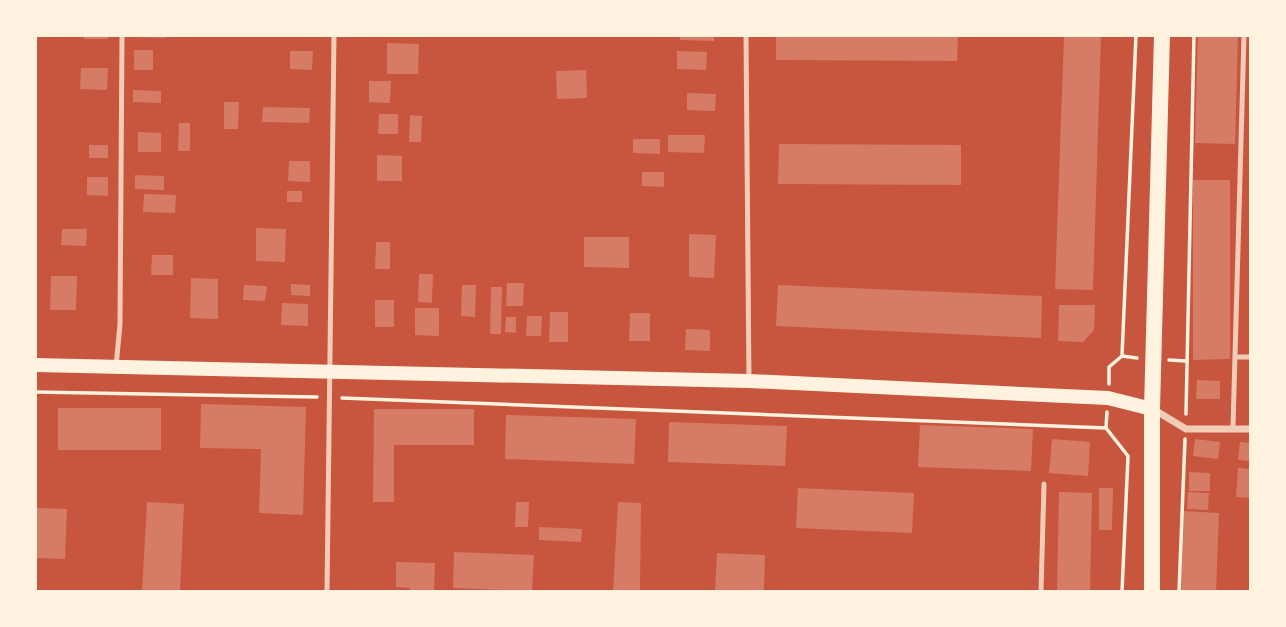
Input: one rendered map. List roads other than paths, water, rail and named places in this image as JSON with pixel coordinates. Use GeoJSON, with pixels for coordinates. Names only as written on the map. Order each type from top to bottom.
{"type":"FeatureCollection","features":[{"type":"Feature","properties":{"kind":"main road"},"geometry":{"type":"LineString","coordinates":[[1152,592],[1152,409],[1162,35]]}},
{"type":"Feature","properties":{"kind":"main road"},"geometry":{"type":"LineString","coordinates":[[35,365],[749,381],[1108,398],[1152,409]]}},
{"type":"Feature","properties":{"kind":"street"},"geometry":{"type":"LineString","coordinates":[[1152,409],[1186,429],[1251,429]]}},
{"type":"Feature","properties":{"kind":"lane"},"geometry":{"type":"LineString","coordinates":[[116,367],[120,324],[122,35]]}},
{"type":"Feature","properties":{"kind":"lane"},"geometry":{"type":"LineString","coordinates":[[327,592],[334,35]]}},
{"type":"Feature","properties":{"kind":"lane"},"geometry":{"type":"LineString","coordinates":[[746,35],[749,381]]}},
{"type":"Feature","properties":{"kind":"lane"},"geometry":{"type":"LineString","coordinates":[[1233,427],[1244,35]]}},
{"type":"Feature","properties":{"kind":"lane"},"geometry":{"type":"LineString","coordinates":[[1243,90],[1251,90]]}},
{"type":"Feature","properties":{"kind":"lane"},"geometry":{"type":"LineString","coordinates":[[1237,357],[1251,357]]}},
{"type":"Feature","properties":{"kind":"lane"},"geometry":{"type":"LineString","coordinates":[[1041,592],[1044,484]]}}]}
